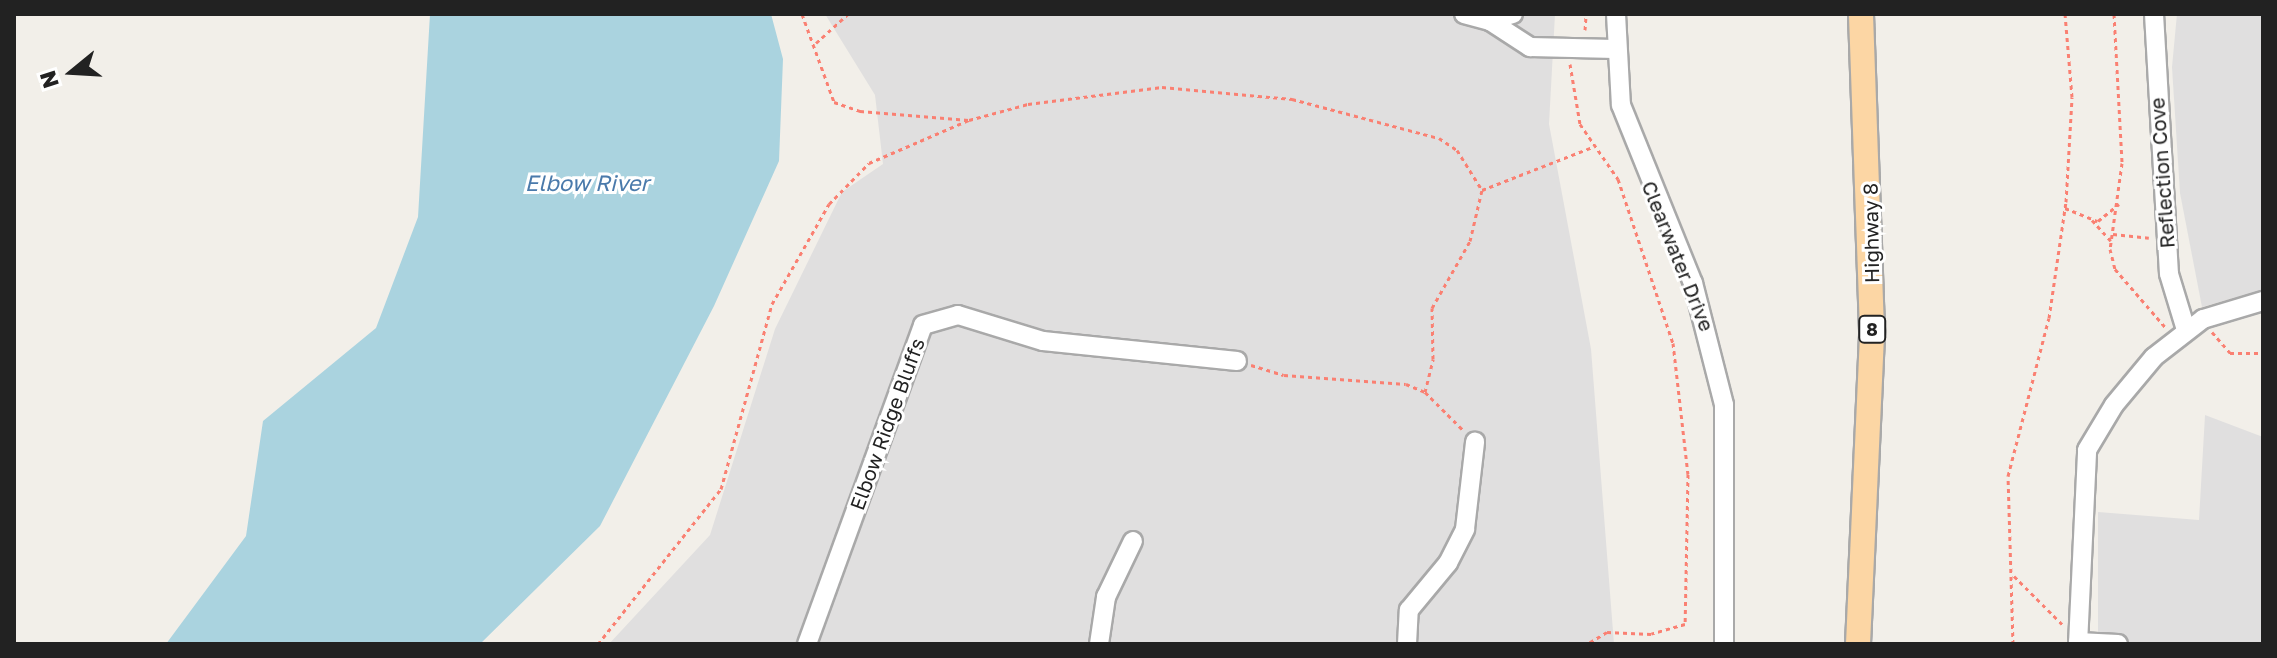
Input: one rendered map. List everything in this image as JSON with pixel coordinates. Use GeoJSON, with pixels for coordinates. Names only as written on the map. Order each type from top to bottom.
{"type":"FeatureCollection","features":[{"type":"Feature","properties":{"kind":"main road","name":"Highway 8"},"geometry":{"type":"LineString","coordinates":[[1858,644],[1872,330],[1861,14]]}},
{"type":"Feature","properties":{"kind":"street"},"geometry":{"type":"LineString","coordinates":[[1464,14],[1490,21],[1530,47],[1571,52],[1615,49]]}},
{"type":"Feature","properties":{"kind":"street"},"geometry":{"type":"LineString","coordinates":[[1490,21],[1513,14]]}},
{"type":"Feature","properties":{"kind":"street","name":"Clearwater Drive"},"geometry":{"type":"LineString","coordinates":[[1616,14],[1615,49],[1621,105],[1635,153],[1693,283],[1722,392],[1728,533],[1724,644]]}},
{"type":"Feature","properties":{"kind":"street","name":"Reflection Cove"},"geometry":{"type":"LineString","coordinates":[[2154,14],[2166,239],[2183,332]]}},
{"type":"Feature","properties":{"kind":"street"},"geometry":{"type":"LineString","coordinates":[[2118,644],[2078,637],[2087,450],[2114,405],[2183,332],[2203,319],[2263,301]]}},
{"type":"Feature","properties":{"kind":"street","name":"Elbow Ridge Bluffs"},"geometry":{"type":"LineString","coordinates":[[807,644],[923,325],[958,315],[1043,341],[1237,361]]}},
{"type":"Feature","properties":{"kind":"street"},"geometry":{"type":"LineString","coordinates":[[1407,644],[1409,610],[1448,563],[1465,529],[1475,442]]}},
{"type":"Feature","properties":{"kind":"street"},"geometry":{"type":"LineString","coordinates":[[1099,644],[1106,597],[1133,541]]}},
{"type":"Feature","properties":{"kind":"path"},"geometry":{"type":"LineString","coordinates":[[802,14],[816,43],[826,92],[843,108],[969,120]]}},
{"type":"Feature","properties":{"kind":"path"},"geometry":{"type":"LineString","coordinates":[[816,43],[848,14]]}},
{"type":"Feature","properties":{"kind":"path"},"geometry":{"type":"LineString","coordinates":[[2013,644],[2014,576],[2008,476],[2049,318],[2065,208],[2072,97],[2065,14]]}},
{"type":"Feature","properties":{"kind":"path"},"geometry":{"type":"LineString","coordinates":[[2114,14],[2119,204],[2112,242],[2115,269],[2159,325],[2183,332]]}},
{"type":"Feature","properties":{"kind":"path"},"geometry":{"type":"LineString","coordinates":[[1571,52],[1575,110],[1593,147],[1618,179],[1673,343],[1684,405],[1689,609],[1677,629],[1607,632],[1587,644]]}},
{"type":"Feature","properties":{"kind":"path"},"geometry":{"type":"LineString","coordinates":[[598,644],[721,489],[766,318],[829,204],[869,163],[969,120],[1108,89],[1253,93],[1449,142],[1482,190],[1470,241],[1432,308],[1433,359],[1425,392]]}},
{"type":"Feature","properties":{"kind":"path"},"geometry":{"type":"LineString","coordinates":[[1482,190],[1593,147]]}},
{"type":"Feature","properties":{"kind":"path"},"geometry":{"type":"LineString","coordinates":[[2092,220],[2119,204]]}},
{"type":"Feature","properties":{"kind":"path"},"geometry":{"type":"LineString","coordinates":[[2065,208],[2092,220],[2112,242]]}},
{"type":"Feature","properties":{"kind":"path"},"geometry":{"type":"LineString","coordinates":[[2113,234],[2166,239]]}},
{"type":"Feature","properties":{"kind":"path"},"geometry":{"type":"LineString","coordinates":[[2203,319],[2230,353],[2263,353]]}},
{"type":"Feature","properties":{"kind":"path"},"geometry":{"type":"LineString","coordinates":[[1237,361],[1284,375],[1392,381],[1425,392],[1475,442]]}},
{"type":"Feature","properties":{"kind":"path"},"geometry":{"type":"LineString","coordinates":[[2014,576],[2058,625],[2078,637]]}},
{"type":"Feature","properties":{"kind":"shaded area"},"geometry":{"type":"Polygon","coordinates":[[[825,14],[1555,14],[1549,124],[1591,349],[1614,644],[609,644],[710,535],[775,329],[842,192],[883,164],[875,95],[825,14]]]}},
{"type":"Feature","properties":{"kind":"shaded area"},"geometry":{"type":"Polygon","coordinates":[[[2177,14],[2263,14],[2263,290],[2202,307],[2180,193],[2172,67],[2177,14]]]}},
{"type":"Feature","properties":{"kind":"shaded area"},"geometry":{"type":"Polygon","coordinates":[[[2205,415],[2263,437],[2263,644],[2098,644],[2098,512],[2199,520],[2205,415]]]}},
{"type":"Feature","properties":{"kind":"water","name":"Elbow River"},"geometry":{"type":"Polygon","coordinates":[[[430,14],[771,14],[783,59],[779,161],[714,306],[600,526],[480,644],[166,644],[246,536],[263,421],[376,328],[418,217],[430,14]]]}}]}
